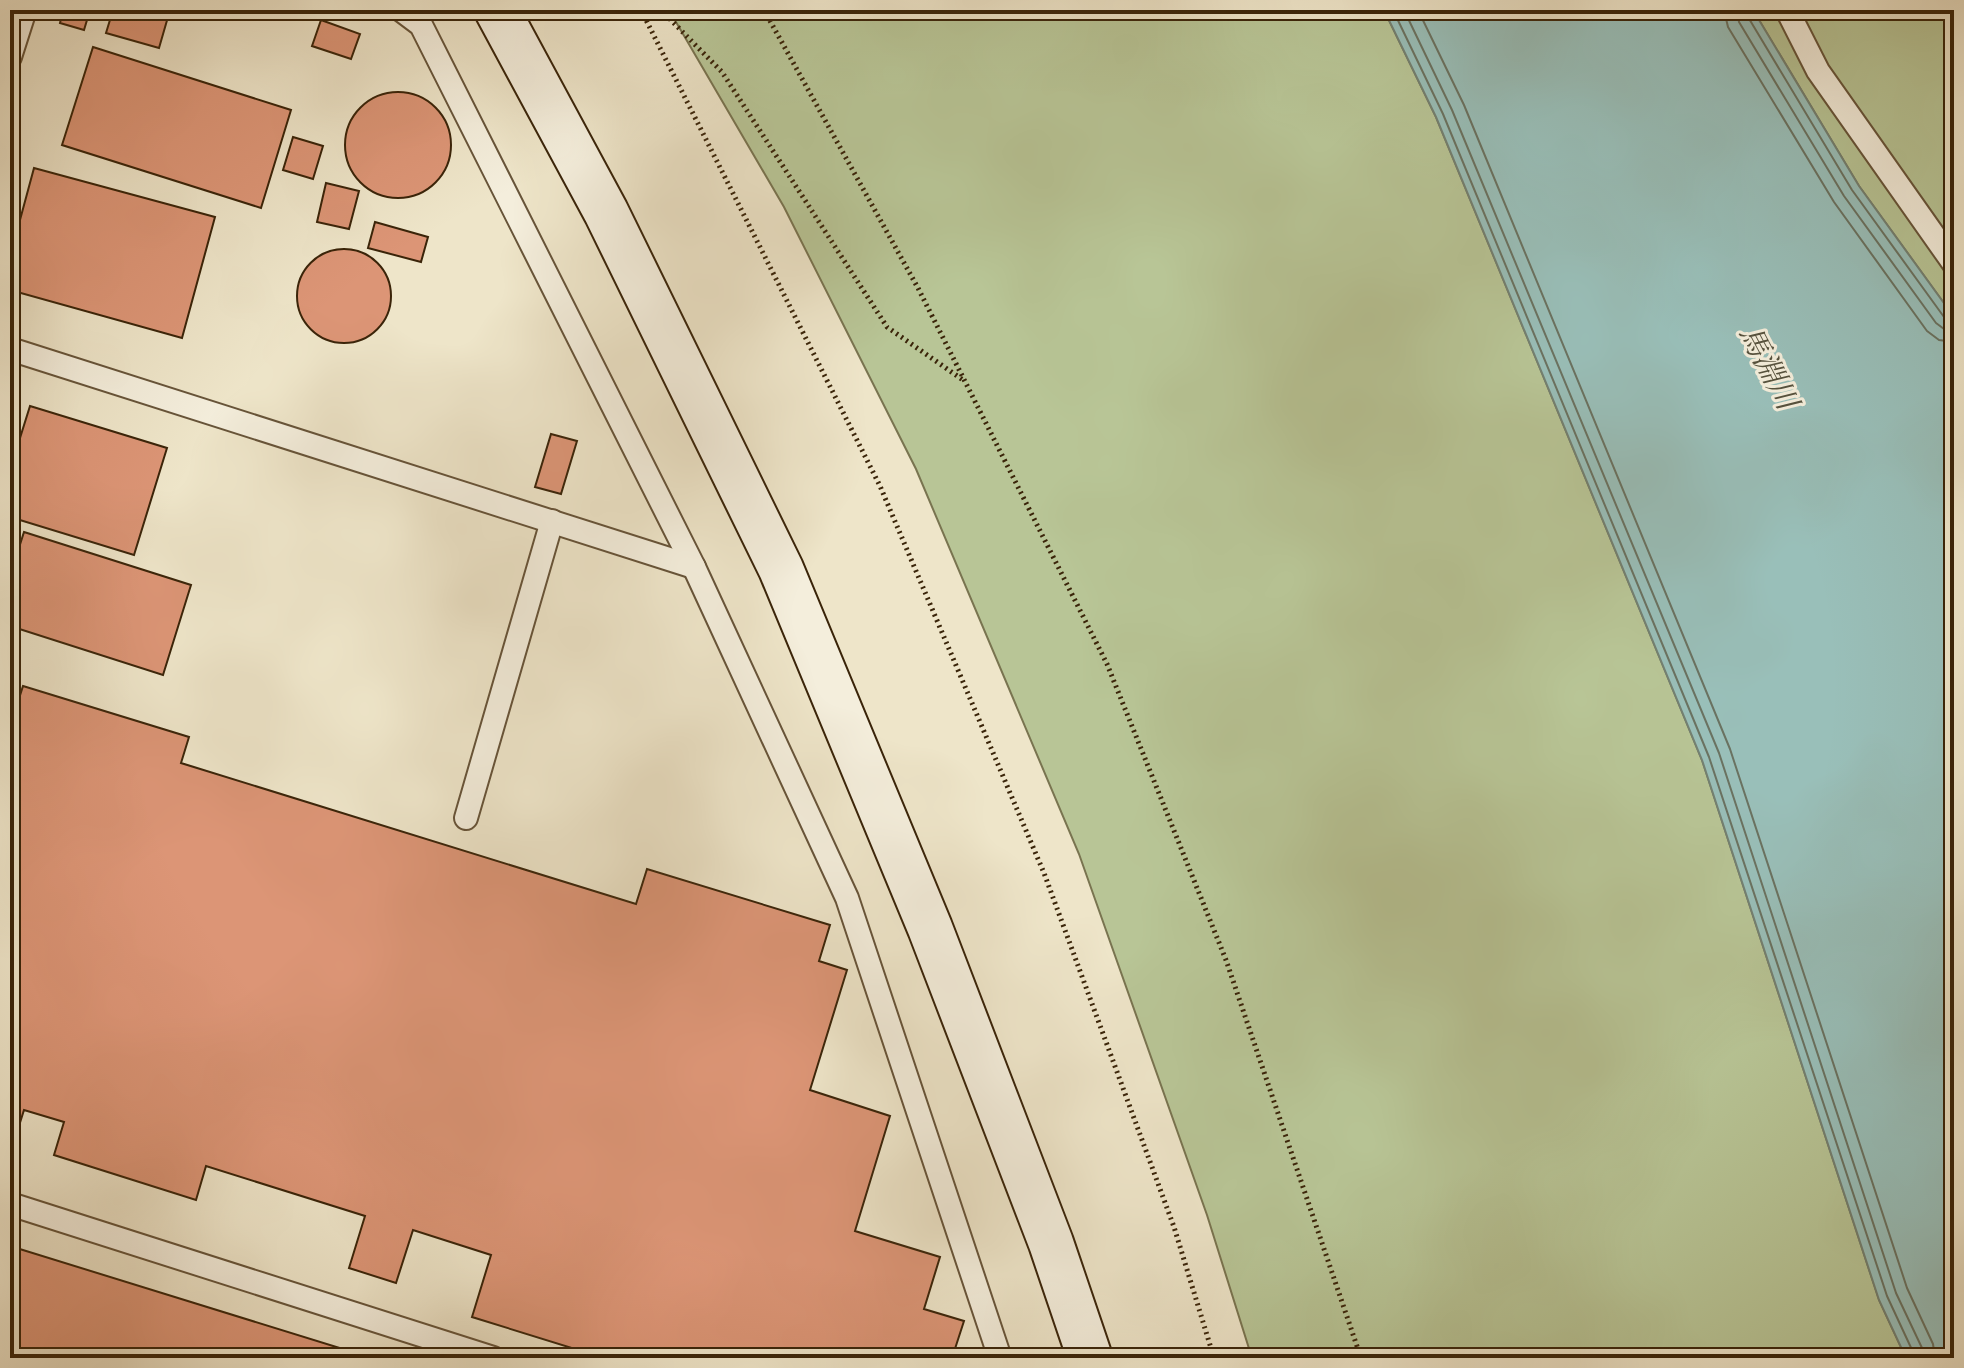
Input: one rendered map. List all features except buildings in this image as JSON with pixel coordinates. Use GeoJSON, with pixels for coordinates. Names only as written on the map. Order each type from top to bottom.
{"type":"FeatureCollection","features":[{"type":"Feature","properties":{"kind":"street"},"geometry":{"type":"LineString","coordinates":[[497,10],[606,212],[781,569],[930,928],[1051,1243],[1090,1358]]}},
{"type":"Feature","properties":{"kind":"lane"},"geometry":{"type":"LineString","coordinates":[[10,57],[25,10]]}},
{"type":"Feature","properties":{"kind":"lane"},"geometry":{"type":"LineString","coordinates":[[401,10],[421,25],[694,567],[847,898],[1000,1358]]}},
{"type":"Feature","properties":{"kind":"lane"},"geometry":{"type":"LineString","coordinates":[[1787,10],[1818,71],[1954,264]]}},
{"type":"Feature","properties":{"kind":"lane"},"geometry":{"type":"LineString","coordinates":[[10,349],[694,567]]}},
{"type":"Feature","properties":{"kind":"lane"},"geometry":{"type":"LineString","coordinates":[[466,818],[552,521]]}},
{"type":"Feature","properties":{"kind":"lane"},"geometry":{"type":"LineString","coordinates":[[10,1204],[493,1358]]}},
{"type":"Feature","properties":{"kind":"path"},"geometry":{"type":"LineString","coordinates":[[641,10],[880,486],[1038,858],[1174,1227],[1214,1358]]}},
{"type":"Feature","properties":{"kind":"path"},"geometry":{"type":"LineString","coordinates":[[661,10],[722,72],[887,327],[964,380]]}},
{"type":"Feature","properties":{"kind":"path"},"geometry":{"type":"LineString","coordinates":[[764,10],[918,288],[1107,664],[1226,960],[1361,1358]]}},
{"type":"Feature","properties":{"kind":"green space"},"geometry":{"type":"Polygon","coordinates":[[[669,10],[1384,10],[1436,117],[1702,760],[1879,1300],[1906,1358],[1252,1358],[1207,1215],[1079,854],[916,469],[784,207],[669,10]]]}},
{"type":"Feature","properties":{"kind":"green space"},"geometry":{"type":"Polygon","coordinates":[[[1753,10],[1954,10],[1954,317],[1859,186],[1753,10]]]}},
{"type":"Feature","properties":{"kind":"water","name":"馬淵川"},"geometry":{"type":"Polygon","coordinates":[[[1384,10],[1753,10],[1859,186],[1954,317],[1954,1358],[1906,1358],[1879,1300],[1702,760],[1436,117],[1384,10]]]}}]}
